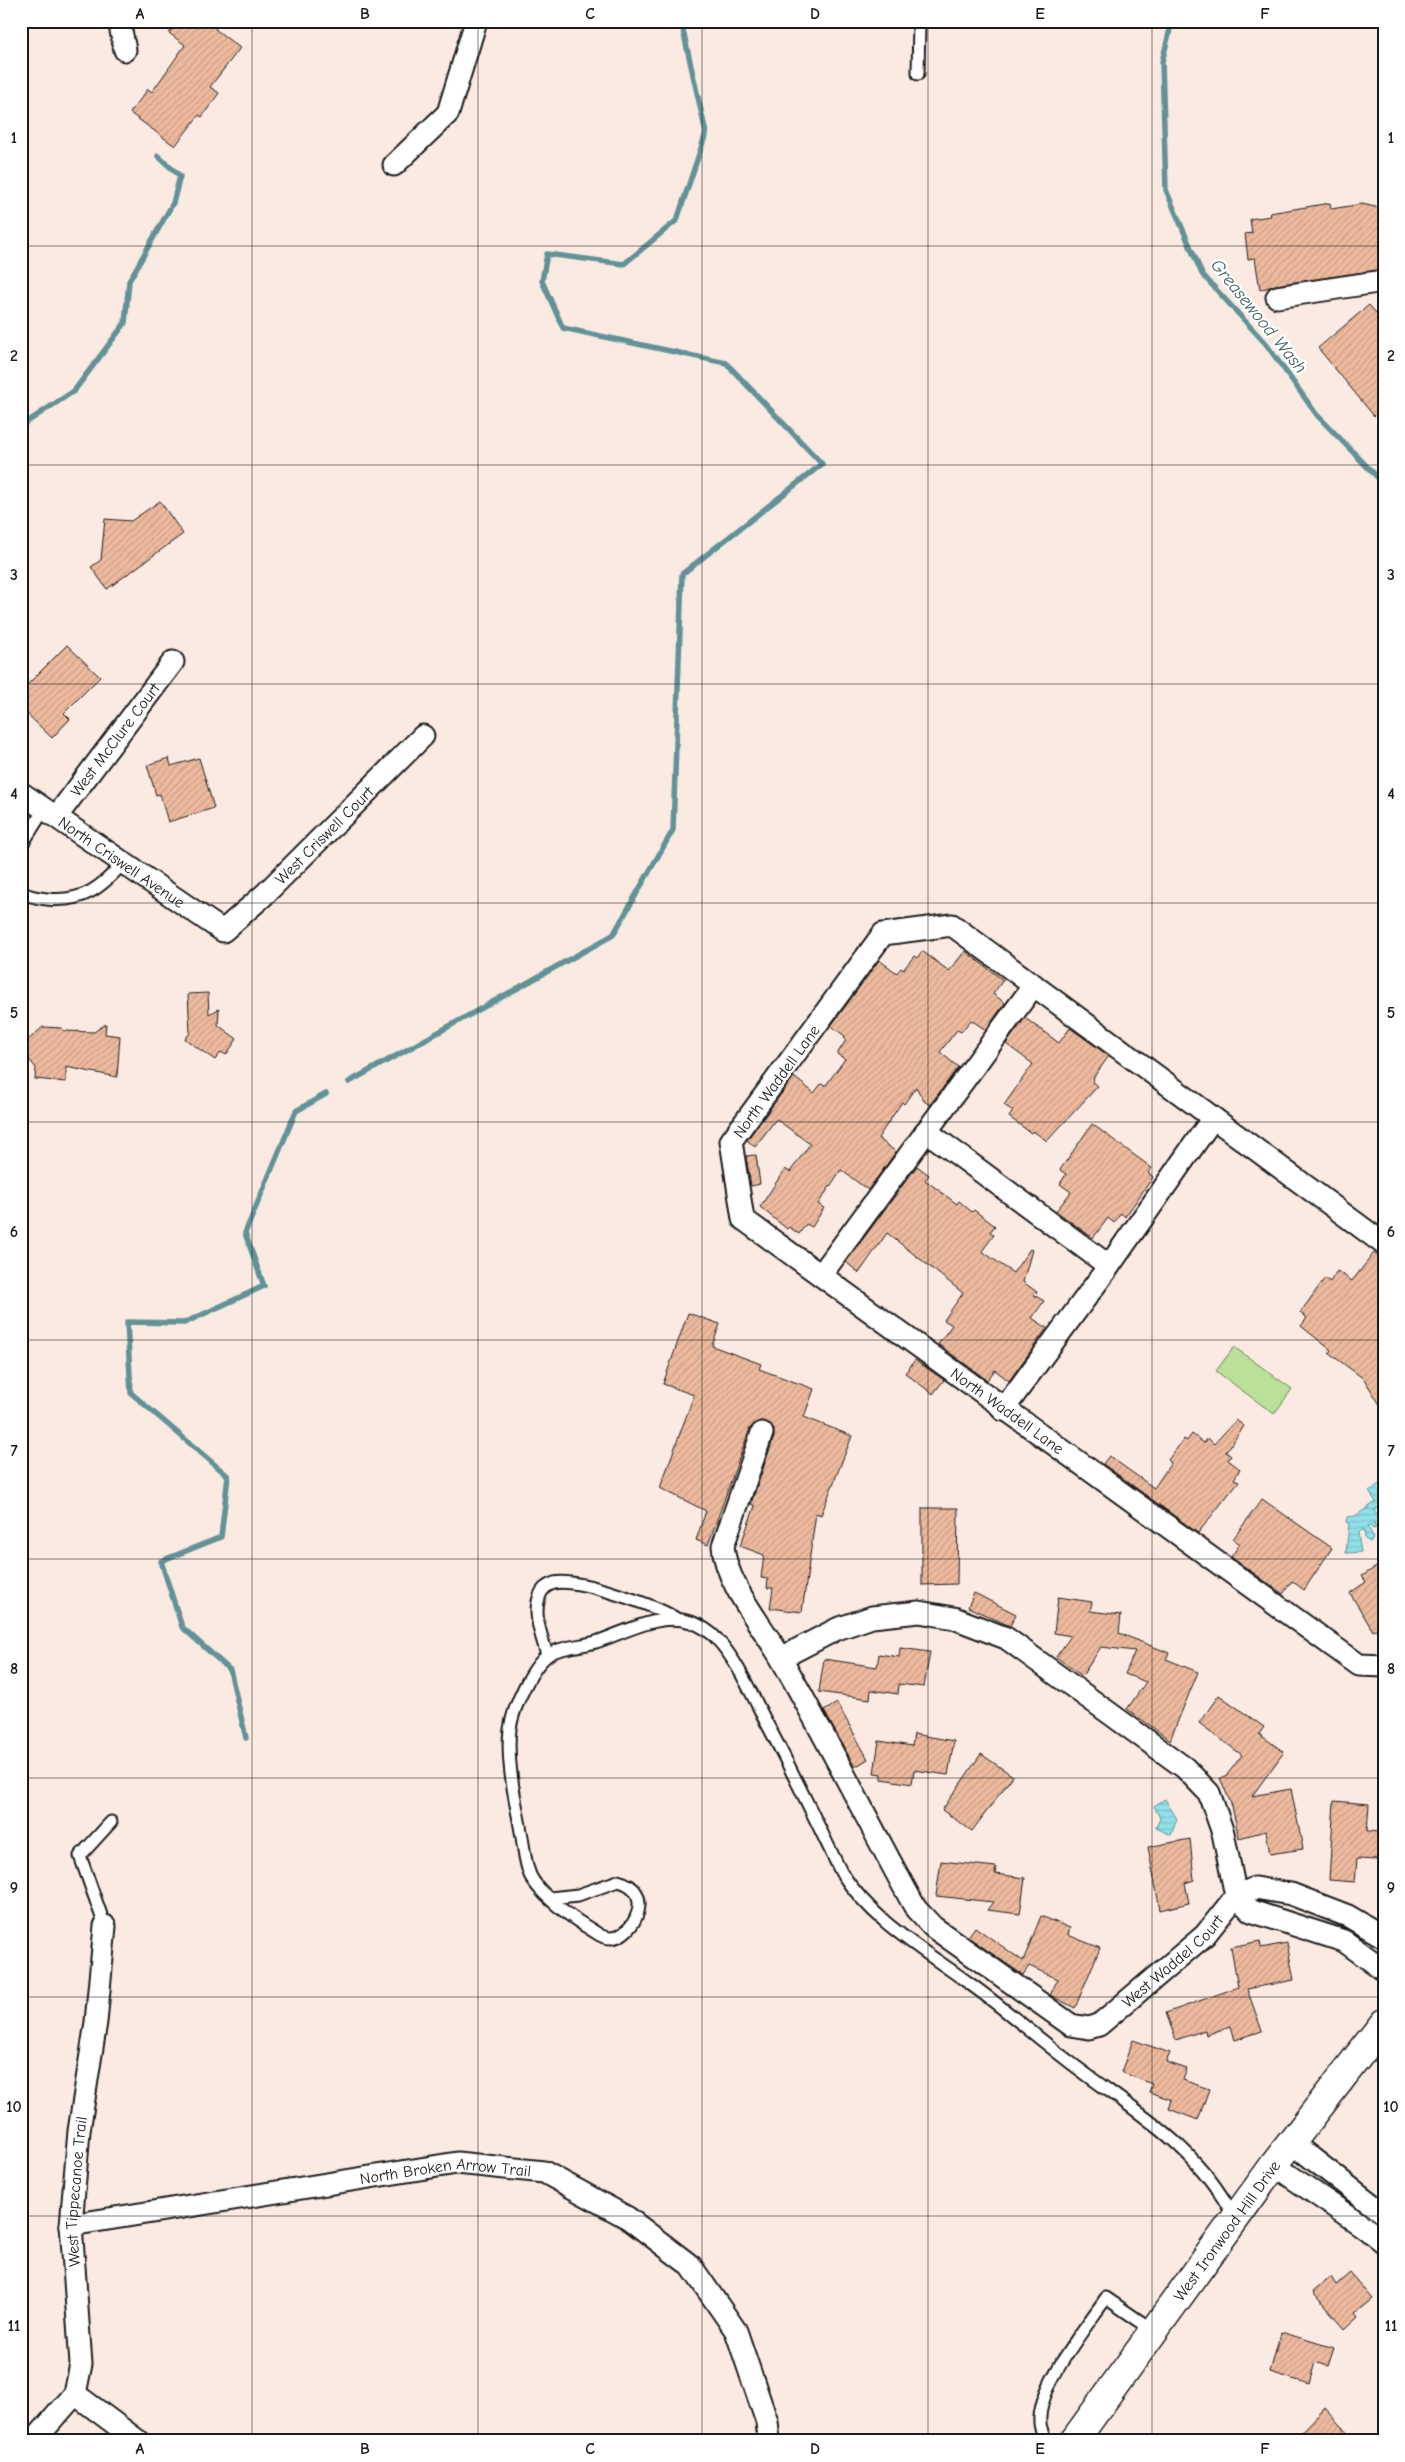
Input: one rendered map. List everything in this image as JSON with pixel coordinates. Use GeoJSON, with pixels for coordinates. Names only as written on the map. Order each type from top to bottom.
{"type":"FeatureCollection","features":[{"type":"Feature","properties":{"kind":"street"},"geometry":{"type":"LineString","coordinates":[[119,21],[124,50]]}},
{"type":"Feature","properties":{"kind":"street"},"geometry":{"type":"LineString","coordinates":[[394,165],[448,113],[476,21]]}},
{"type":"Feature","properties":{"kind":"street"},"geometry":{"type":"LineString","coordinates":[[1278,297],[1384,281]]}},
{"type":"Feature","properties":{"kind":"street","name":"West McClure Court"},"geometry":{"type":"LineString","coordinates":[[51,812],[173,662]]}},
{"type":"Feature","properties":{"kind":"street","name":"West Criswell Court"},"geometry":{"type":"LineString","coordinates":[[223,931],[264,895],[423,736]]}},
{"type":"Feature","properties":{"kind":"street","name":"North Criswell Avenue"},"geometry":{"type":"LineString","coordinates":[[21,793],[223,931]]}},
{"type":"Feature","properties":{"kind":"street","name":"North Waddell Lane"},"geometry":{"type":"LineString","coordinates":[[1384,1244],[952,924],[884,934],[731,1141],[742,1219],[1003,1410],[1360,1665],[1384,1666]]}},
{"type":"Feature","properties":{"kind":"street"},"geometry":{"type":"LineString","coordinates":[[821,1275],[1034,985]]}},
{"type":"Feature","properties":{"kind":"street"},"geometry":{"type":"LineString","coordinates":[[1003,1410],[1109,1266],[1213,1118]]}},
{"type":"Feature","properties":{"kind":"street"},"geometry":{"type":"LineString","coordinates":[[926,1132],[1109,1266]]}},
{"type":"Feature","properties":{"kind":"street"},"geometry":{"type":"LineString","coordinates":[[762,1433],[723,1546],[724,1557],[748,1608],[781,1658],[837,1629],[872,1617],[919,1612],[954,1618],[1006,1638],[1185,1768],[1209,1792],[1223,1833],[1234,1887],[1251,1911],[1311,1916],[1348,1916],[1384,1938]]}},
{"type":"Feature","properties":{"kind":"street","name":"West Waddel Court"},"geometry":{"type":"LineString","coordinates":[[781,1658],[916,1909],[934,1928],[1070,2025],[1089,2028],[1099,2025],[1205,1935],[1234,1887]]}},
{"type":"Feature","properties":{"kind":"street"},"geometry":{"type":"LineString","coordinates":[[1234,1887],[1255,1888],[1291,1894],[1311,1916],[1384,1970]]}},
{"type":"Feature","properties":{"kind":"street","name":"West Tippecanoe Trail"},"geometry":{"type":"LineString","coordinates":[[34,2441],[75,2394],[81,2364],[71,2225],[79,2131],[96,2022],[105,1926]]}},
{"type":"Feature","properties":{"kind":"street","name":"West Ironwood Hill Drive"},"geometry":{"type":"LineString","coordinates":[[1074,2441],[1274,2165],[1384,2023]]}},
{"type":"Feature","properties":{"kind":"street"},"geometry":{"type":"LineString","coordinates":[[1292,2143],[1384,2214]]}},
{"type":"Feature","properties":{"kind":"street","name":"North Broken Arrow Trail"},"geometry":{"type":"LineString","coordinates":[[71,2225],[457,2163],[544,2172],[628,2218],[691,2266],[736,2331],[767,2422],[769,2441]]}},
{"type":"Feature","properties":{"kind":"street"},"geometry":{"type":"LineString","coordinates":[[1274,2165],[1364,2226],[1384,2243]]}},
{"type":"Feature","properties":{"kind":"street"},"geometry":{"type":"LineString","coordinates":[[75,2394],[138,2441]]}},
{"type":"Feature","properties":{"kind":"lane"},"geometry":{"type":"LineString","coordinates":[[918,74],[919,21]]}},
{"type":"Feature","properties":{"kind":"lane"},"geometry":{"type":"LineString","coordinates":[[21,846],[51,812]]}},
{"type":"Feature","properties":{"kind":"lane"},"geometry":{"type":"LineString","coordinates":[[21,892],[28,896],[66,901],[89,893],[106,882],[124,862]]}},
{"type":"Feature","properties":{"kind":"lane"},"geometry":{"type":"LineString","coordinates":[[547,1655],[538,1621],[538,1608],[540,1594],[546,1587],[554,1584],[566,1583],[618,1595],[665,1612],[676,1619]]}},
{"type":"Feature","properties":{"kind":"lane"},"geometry":{"type":"LineString","coordinates":[[550,1898],[584,1893],[618,1881],[637,1892],[640,1899],[631,1924],[625,1931],[611,1938],[596,1933],[550,1898],[539,1888],[526,1865],[509,1744],[510,1727],[515,1709],[531,1675],[539,1662],[547,1655],[662,1619],[693,1622],[706,1630],[726,1650],[766,1721],[841,1872],[856,1894],[872,1912],[974,1987],[1177,2142],[1211,2179],[1235,2219]]}},
{"type":"Feature","properties":{"kind":"lane"},"geometry":{"type":"LineString","coordinates":[[105,1926],[80,1856],[111,1822]]}},
{"type":"Feature","properties":{"kind":"lane"},"geometry":{"type":"LineString","coordinates":[[1046,2441],[1040,2423],[1042,2404],[1054,2376],[1106,2298],[1154,2331]]}},
{"type":"Feature","properties":{"kind":"green space"},"geometry":{"type":"Polygon","coordinates":[[[1234,1347],[1292,1389],[1274,1414],[1216,1371],[1234,1347]]]}},
{"type":"Feature","properties":{"kind":"water"},"geometry":{"type":"Polygon","coordinates":[[[1382,1482],[1384,1485],[1384,1513],[1378,1508],[1374,1510],[1381,1523],[1384,1523],[1384,1533],[1373,1522],[1376,1528],[1368,1527],[1374,1538],[1370,1542],[1365,1539],[1364,1529],[1358,1533],[1361,1552],[1346,1553],[1349,1524],[1346,1522],[1347,1517],[1355,1516],[1376,1502],[1369,1491],[1382,1482]]]}},
{"type":"Feature","properties":{"kind":"water"},"geometry":{"type":"Polygon","coordinates":[[[1165,1799],[1177,1819],[1171,1835],[1156,1828],[1160,1818],[1154,1806],[1165,1799]]]}},
{"type":"Feature","properties":{"kind":"building"},"geometry":{"type":"Polygon","coordinates":[[[178,21],[221,21],[215,29],[240,48],[210,87],[219,93],[202,117],[199,115],[175,146],[130,113],[148,89],[152,92],[185,45],[169,33],[178,21]]]}},
{"type":"Feature","properties":{"kind":"building"},"geometry":{"type":"Polygon","coordinates":[[[1330,203],[1331,209],[1362,204],[1384,209],[1384,269],[1275,285],[1260,290],[1255,258],[1248,259],[1245,234],[1252,233],[1250,219],[1271,216],[1270,213],[1330,203]]]}},
{"type":"Feature","properties":{"kind":"building"},"geometry":{"type":"Polygon","coordinates":[[[1369,305],[1384,322],[1384,408],[1374,416],[1318,348],[1369,305]]]}},
{"type":"Feature","properties":{"kind":"building"},"geometry":{"type":"Polygon","coordinates":[[[160,501],[183,534],[107,589],[91,567],[101,560],[105,519],[131,521],[160,501]]]}},
{"type":"Feature","properties":{"kind":"building"},"geometry":{"type":"Polygon","coordinates":[[[67,645],[100,677],[64,713],[70,719],[52,738],[21,708],[21,691],[67,645]]]}},
{"type":"Feature","properties":{"kind":"building"},"geometry":{"type":"Polygon","coordinates":[[[169,758],[171,766],[199,758],[214,808],[168,822],[160,794],[156,795],[147,765],[169,758]]]}},
{"type":"Feature","properties":{"kind":"building"},"geometry":{"type":"Polygon","coordinates":[[[922,951],[949,971],[965,951],[1003,980],[993,994],[1005,1003],[986,1030],[971,1020],[961,1032],[957,1030],[940,1052],[958,1067],[930,1105],[924,1101],[916,1087],[904,1104],[902,1102],[878,1138],[896,1152],[868,1190],[841,1170],[818,1204],[824,1208],[812,1227],[806,1224],[799,1234],[789,1227],[787,1229],[760,1207],[785,1169],[790,1172],[810,1144],[776,1119],[755,1147],[747,1140],[794,1077],[814,1093],[821,1084],[826,1085],[845,1059],[837,1054],[846,1040],[845,1036],[831,1026],[879,960],[897,973],[901,968],[903,970],[914,956],[917,958],[922,951]]]}},
{"type":"Feature","properties":{"kind":"building"},"geometry":{"type":"Polygon","coordinates":[[[208,993],[209,1014],[219,1009],[218,1025],[237,1039],[226,1055],[221,1052],[215,1060],[185,1039],[190,1033],[188,994],[208,993]]]}},
{"type":"Feature","properties":{"kind":"building"},"geometry":{"type":"Polygon","coordinates":[[[1025,1018],[1059,1043],[1070,1028],[1109,1056],[1093,1078],[1092,1082],[1098,1086],[1047,1141],[1033,1131],[1031,1133],[1009,1117],[1013,1111],[1004,1105],[1033,1064],[1006,1044],[1025,1018]]]}},
{"type":"Feature","properties":{"kind":"building"},"geometry":{"type":"Polygon","coordinates":[[[106,1024],[105,1034],[120,1036],[117,1077],[66,1067],[66,1082],[35,1079],[36,1068],[21,1049],[21,1046],[43,1027],[62,1028],[64,1031],[94,1032],[106,1024]]]}},
{"type":"Feature","properties":{"kind":"building"},"geometry":{"type":"Polygon","coordinates":[[[1092,1124],[1152,1168],[1148,1173],[1153,1177],[1125,1217],[1121,1213],[1114,1223],[1108,1218],[1093,1238],[1056,1211],[1071,1192],[1060,1184],[1066,1174],[1060,1170],[1092,1124]]]}},
{"type":"Feature","properties":{"kind":"building"},"geometry":{"type":"Polygon","coordinates":[[[756,1155],[760,1184],[751,1186],[746,1156],[756,1155]]]}},
{"type":"Feature","properties":{"kind":"building"},"geometry":{"type":"Polygon","coordinates":[[[917,1166],[929,1175],[925,1180],[957,1204],[959,1201],[972,1212],[974,1210],[995,1226],[990,1232],[994,1235],[982,1251],[1013,1273],[1030,1249],[1032,1250],[1023,1282],[1037,1292],[1034,1295],[1044,1301],[1032,1318],[1047,1328],[1009,1381],[995,1370],[987,1380],[938,1344],[952,1325],[944,1320],[963,1293],[887,1233],[859,1273],[846,1262],[917,1166]]]}},
{"type":"Feature","properties":{"kind":"building"},"geometry":{"type":"Polygon","coordinates":[[[1374,1253],[1384,1260],[1384,1411],[1364,1379],[1329,1353],[1331,1350],[1301,1326],[1307,1318],[1300,1313],[1325,1278],[1330,1282],[1337,1271],[1352,1281],[1374,1253]]]}},
{"type":"Feature","properties":{"kind":"building"},"geometry":{"type":"Polygon","coordinates":[[[688,1313],[720,1324],[712,1346],[761,1364],[759,1369],[814,1389],[804,1417],[852,1436],[821,1515],[816,1513],[802,1612],[770,1608],[773,1588],[767,1588],[768,1579],[761,1578],[764,1555],[740,1546],[755,1506],[751,1504],[774,1437],[774,1430],[771,1424],[760,1421],[750,1428],[708,1545],[696,1540],[706,1511],[660,1488],[694,1395],[663,1384],[688,1313]]]}},
{"type":"Feature","properties":{"kind":"building"},"geometry":{"type":"Polygon","coordinates":[[[915,1360],[944,1380],[933,1394],[905,1373],[915,1360]]]}},
{"type":"Feature","properties":{"kind":"building"},"geometry":{"type":"Polygon","coordinates":[[[1236,1420],[1244,1426],[1226,1452],[1231,1456],[1228,1460],[1240,1469],[1234,1479],[1239,1481],[1198,1533],[1103,1464],[1109,1456],[1154,1488],[1171,1463],[1168,1460],[1184,1439],[1187,1441],[1192,1434],[1204,1443],[1208,1438],[1214,1444],[1236,1420]]]}},
{"type":"Feature","properties":{"kind":"building"},"geometry":{"type":"Polygon","coordinates":[[[1262,1499],[1332,1548],[1304,1590],[1292,1581],[1283,1594],[1231,1557],[1240,1544],[1233,1539],[1262,1499]]]}},
{"type":"Feature","properties":{"kind":"building"},"geometry":{"type":"Polygon","coordinates":[[[922,1508],[958,1508],[957,1584],[922,1585],[922,1508]]]}},
{"type":"Feature","properties":{"kind":"building"},"geometry":{"type":"Polygon","coordinates":[[[1384,1562],[1384,1624],[1373,1631],[1350,1593],[1366,1582],[1362,1576],[1384,1562]]]}},
{"type":"Feature","properties":{"kind":"building"},"geometry":{"type":"Polygon","coordinates":[[[974,1593],[1016,1614],[1010,1626],[968,1607],[974,1593]]]}},
{"type":"Feature","properties":{"kind":"building"},"geometry":{"type":"Polygon","coordinates":[[[1058,1597],[1092,1602],[1090,1611],[1121,1615],[1119,1633],[1169,1653],[1166,1659],[1198,1672],[1170,1740],[1127,1709],[1146,1682],[1125,1674],[1135,1651],[1101,1647],[1082,1676],[1056,1657],[1071,1636],[1054,1633],[1058,1597]]]}},
{"type":"Feature","properties":{"kind":"building"},"geometry":{"type":"Polygon","coordinates":[[[900,1648],[930,1652],[924,1687],[899,1684],[898,1694],[871,1690],[870,1699],[819,1692],[824,1659],[877,1667],[879,1654],[899,1657],[900,1648]]]}},
{"type":"Feature","properties":{"kind":"building"},"geometry":{"type":"Polygon","coordinates":[[[1219,1695],[1264,1727],[1259,1734],[1284,1752],[1252,1796],[1291,1789],[1303,1849],[1270,1854],[1266,1831],[1239,1838],[1232,1806],[1220,1778],[1227,1775],[1242,1755],[1199,1723],[1219,1695]]]}},
{"type":"Feature","properties":{"kind":"building"},"geometry":{"type":"Polygon","coordinates":[[[837,1703],[868,1759],[855,1767],[824,1711],[837,1703]]]}},
{"type":"Feature","properties":{"kind":"building"},"geometry":{"type":"Polygon","coordinates":[[[914,1734],[954,1741],[948,1775],[914,1770],[912,1784],[882,1779],[882,1774],[874,1773],[879,1741],[912,1746],[914,1734]]]}},
{"type":"Feature","properties":{"kind":"building"},"geometry":{"type":"Polygon","coordinates":[[[981,1754],[1013,1776],[972,1831],[942,1810],[981,1754]]]}},
{"type":"Feature","properties":{"kind":"building"},"geometry":{"type":"Polygon","coordinates":[[[1334,1801],[1369,1804],[1367,1831],[1380,1832],[1378,1860],[1357,1859],[1355,1882],[1329,1880],[1334,1801]]]}},
{"type":"Feature","properties":{"kind":"building"},"geometry":{"type":"Polygon","coordinates":[[[1190,1839],[1194,1880],[1185,1883],[1189,1903],[1160,1910],[1148,1847],[1190,1839]]]}},
{"type":"Feature","properties":{"kind":"building"},"geometry":{"type":"Polygon","coordinates":[[[941,1861],[996,1867],[995,1874],[1025,1878],[1020,1914],[987,1910],[993,1902],[936,1896],[941,1861]]]}},
{"type":"Feature","properties":{"kind":"building"},"geometry":{"type":"Polygon","coordinates":[[[1041,1916],[1070,1928],[1068,1935],[1100,1948],[1075,2008],[1050,1995],[1058,1979],[1029,1966],[1023,1975],[968,1937],[975,1927],[1023,1961],[1041,1916]]]}},
{"type":"Feature","properties":{"kind":"building"},"geometry":{"type":"Polygon","coordinates":[[[1260,1941],[1261,1948],[1287,1943],[1294,1980],[1247,1989],[1262,2031],[1235,2040],[1231,2026],[1206,2035],[1205,2030],[1176,2040],[1166,2013],[1238,1987],[1231,1947],[1260,1941]]]}},
{"type":"Feature","properties":{"kind":"building"},"geometry":{"type":"Polygon","coordinates":[[[1133,2040],[1170,2053],[1166,2062],[1187,2069],[1183,2080],[1209,2089],[1198,2120],[1169,2109],[1172,2100],[1149,2092],[1152,2084],[1121,2072],[1133,2040]]]}},
{"type":"Feature","properties":{"kind":"building"},"geometry":{"type":"Polygon","coordinates":[[[1350,2273],[1372,2299],[1355,2313],[1358,2317],[1345,2329],[1313,2292],[1331,2277],[1336,2285],[1350,2273]]]}},
{"type":"Feature","properties":{"kind":"building"},"geometry":{"type":"Polygon","coordinates":[[[1281,2332],[1334,2348],[1328,2366],[1315,2362],[1309,2384],[1270,2372],[1281,2332]]]}},
{"type":"Feature","properties":{"kind":"building"},"geometry":{"type":"Polygon","coordinates":[[[1325,2408],[1356,2441],[1293,2441],[1325,2408]]]}},
{"type":"Feature","properties":{"kind":"waterway"},"geometry":{"type":"LineString","coordinates":[[349,1082],[613,935],[673,830],[682,574],[822,464],[726,363],[563,328],[542,281],[547,254],[624,264],[677,220],[706,133],[681,21]]}},
{"type":"Feature","properties":{"kind":"waterway","name":"Greasewood Wash"},"geometry":{"type":"LineString","coordinates":[[1172,21],[1162,62],[1166,190],[1202,274],[1266,344],[1317,415],[1384,484]]}},
{"type":"Feature","properties":{"kind":"waterway"},"geometry":{"type":"LineString","coordinates":[[21,426],[74,391],[125,323],[129,281],[173,203],[180,176],[158,156]]}},
{"type":"Feature","properties":{"kind":"waterway"},"geometry":{"type":"LineString","coordinates":[[246,1738],[230,1670],[182,1627],[161,1561],[221,1537],[228,1476],[131,1393],[127,1322],[184,1323],[264,1286],[245,1233],[296,1111],[326,1094]]}}]}
